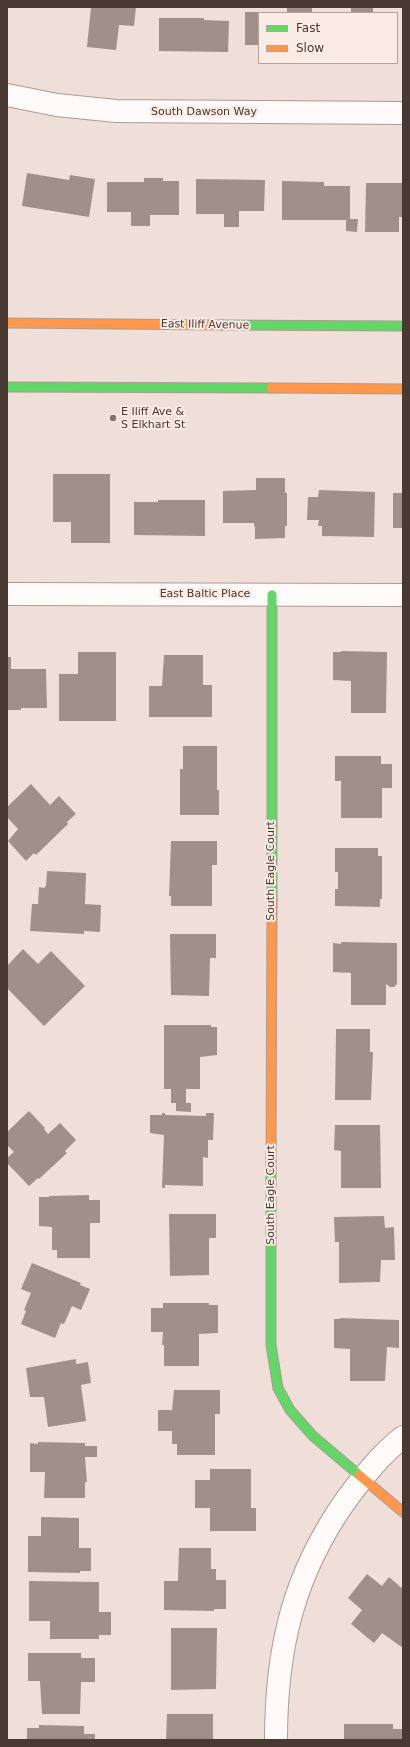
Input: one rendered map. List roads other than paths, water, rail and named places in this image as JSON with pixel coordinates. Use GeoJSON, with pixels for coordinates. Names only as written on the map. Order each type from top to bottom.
{"type":"FeatureCollection","features":[{"type":"Feature","properties":{"kind":"street","name":"South Dawson Way"},"geometry":{"type":"LineString","coordinates":[[7,95],[57,105],[116,111],[403,113]]}},
{"type":"Feature","properties":{"kind":"street","name":"East Iliff Avenue"},"geometry":{"type":"LineString","coordinates":[[7,323],[403,326]]}},
{"type":"Feature","properties":{"kind":"street"},"geometry":{"type":"LineString","coordinates":[[7,387],[403,389]]}},
{"type":"Feature","properties":{"kind":"street","name":"East Baltic Place"},"geometry":{"type":"LineString","coordinates":[[7,594],[403,595]]}},
{"type":"Feature","properties":{"kind":"street","name":"South Eagle Court"},"geometry":{"type":"LineString","coordinates":[[272,595],[271,1345],[278,1388],[290,1410],[313,1436],[403,1512]]}},
{"type":"Feature","properties":{"kind":"street"},"geometry":{"type":"LineString","coordinates":[[276,1740],[276,1714],[281,1651],[296,1595],[310,1559],[329,1524],[362,1478],[394,1444],[403,1437]]}},
{"type":"Feature","properties":{"kind":"place","name":"E Iliff Ave & S Elkhart St"},"geometry":{"type":"Point","coordinates":[113,418]}}]}
